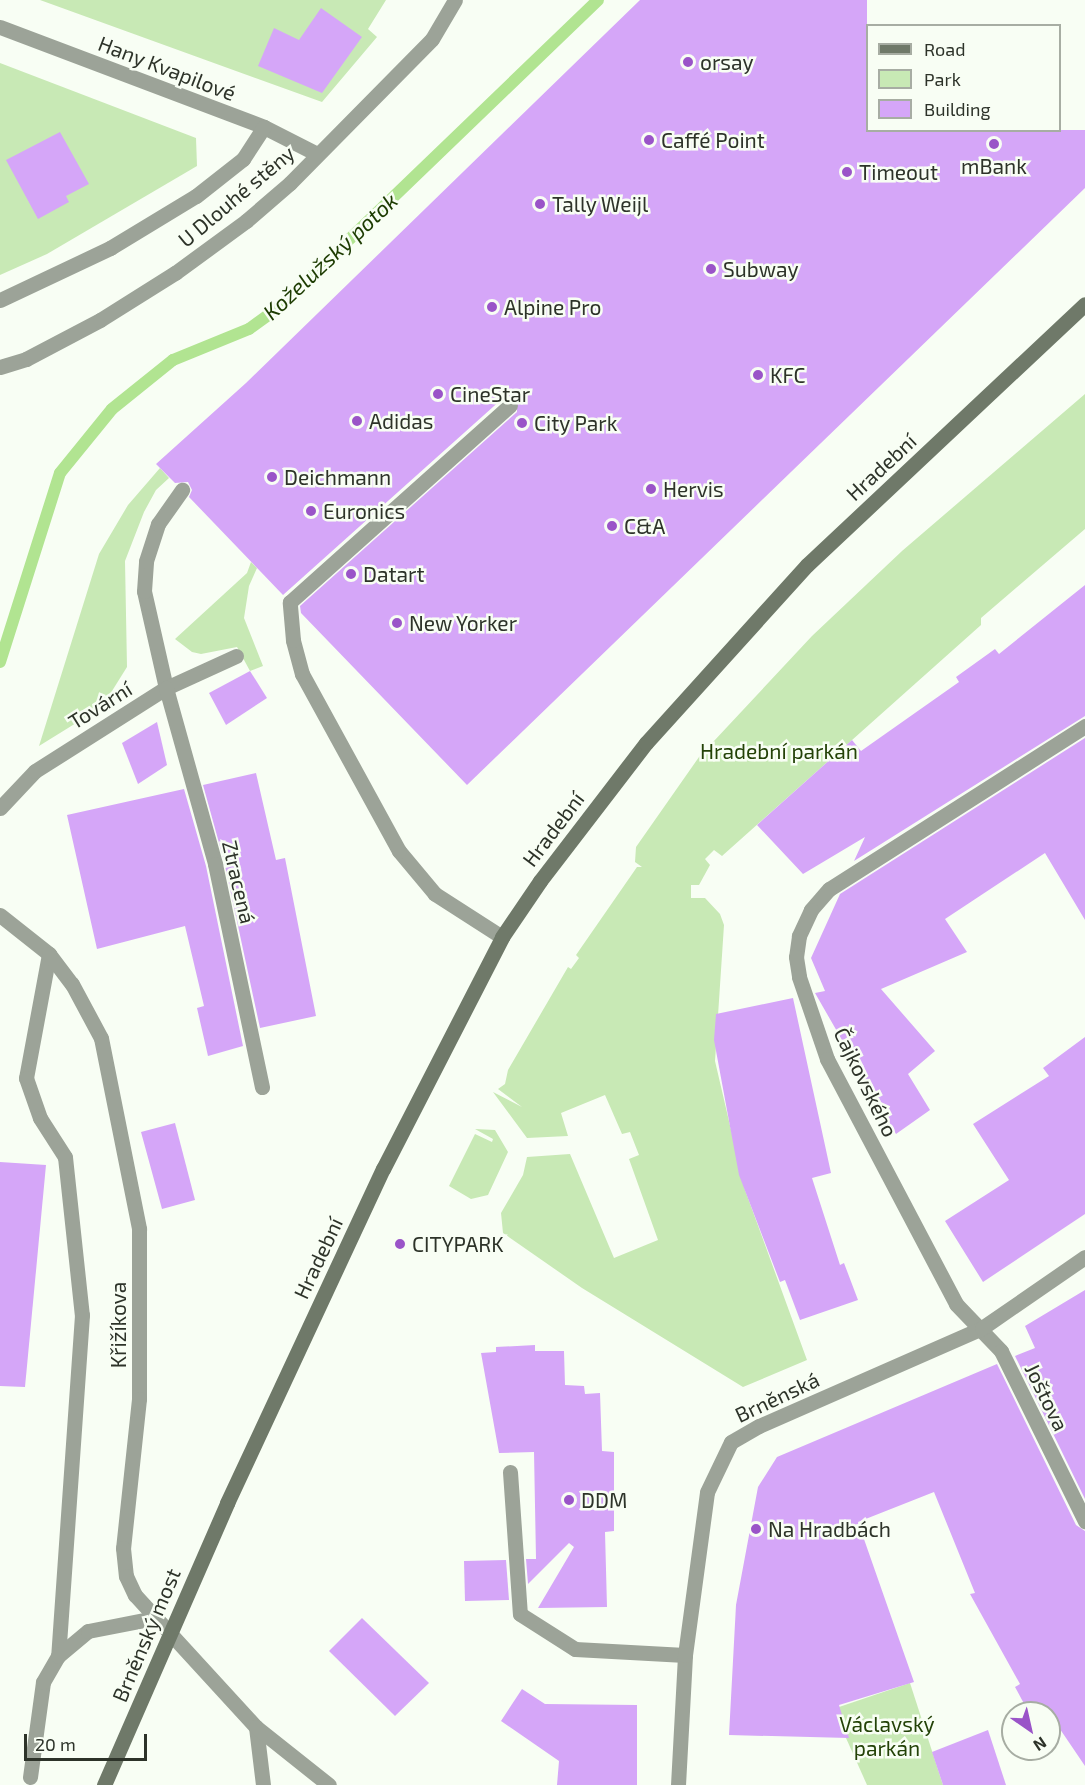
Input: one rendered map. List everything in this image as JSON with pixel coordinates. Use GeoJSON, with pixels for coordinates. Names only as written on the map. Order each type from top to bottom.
{"type":"FeatureCollection","features":[{"type":"Feature","properties":{"kind":"main road","name":"Hradební"},"geometry":{"type":"LineString","coordinates":[[227,1503],[383,1169],[502,937],[646,742],[807,565],[1085,304]]}},
{"type":"Feature","properties":{"kind":"main road","name":"Brněnský most"},"geometry":{"type":"LineString","coordinates":[[104,1785],[227,1503]]}},
{"type":"Feature","properties":{"kind":"street","name":"U Dlouhé stěny"},"geometry":{"type":"LineString","coordinates":[[0,367],[26,359],[100,320],[175,273],[255,213],[432,39],[455,0]]}},
{"type":"Feature","properties":{"kind":"street","name":"Hany Kvapilové"},"geometry":{"type":"LineString","coordinates":[[0,27],[264,127],[317,154]]}},
{"type":"Feature","properties":{"kind":"street","name":"U Dlouhé stěny"},"geometry":{"type":"LineString","coordinates":[[0,300],[110,248],[196,196],[243,159],[264,127]]}},
{"type":"Feature","properties":{"kind":"street"},"geometry":{"type":"LineString","coordinates":[[502,937],[435,894],[399,850],[302,674],[293,640],[290,602],[510,405]]}},
{"type":"Feature","properties":{"kind":"street","name":"Ztracená"},"geometry":{"type":"LineString","coordinates":[[182,490],[159,524],[146,561],[144,591],[166,688],[215,864],[262,1087]]}},
{"type":"Feature","properties":{"kind":"street","name":"Tovární"},"geometry":{"type":"LineString","coordinates":[[0,808],[35,771],[166,688],[236,656]]}},
{"type":"Feature","properties":{"kind":"street","name":"Čajkovského"},"geometry":{"type":"LineString","coordinates":[[982,1328],[956,1304],[827,1059],[799,977],[799,936],[811,910],[829,889],[1085,726]]}},
{"type":"Feature","properties":{"kind":"street","name":"Křižíkova"},"geometry":{"type":"LineString","coordinates":[[0,915],[49,954],[72,984],[100,1038],[140,1229],[139,1399],[123,1548],[126,1575],[135,1595],[154,1618],[255,1727],[328,1785]]}},
{"type":"Feature","properties":{"kind":"street"},"geometry":{"type":"LineString","coordinates":[[49,954],[26,1078],[40,1118],[65,1157],[82,1314],[58,1656]]}},
{"type":"Feature","properties":{"kind":"street","name":"Brněnská"},"geometry":{"type":"LineString","coordinates":[[678,1785],[685,1655],[707,1492],[731,1442],[759,1426],[982,1328],[1085,1257]]}},
{"type":"Feature","properties":{"kind":"street","name":"Joštova"},"geometry":{"type":"LineString","coordinates":[[982,1328],[1001,1351],[1085,1521]]}},
{"type":"Feature","properties":{"kind":"street"},"geometry":{"type":"LineString","coordinates":[[510,1472],[520,1614],[575,1648],[685,1655]]}},
{"type":"Feature","properties":{"kind":"street"},"geometry":{"type":"LineString","coordinates":[[30,1777],[44,1682],[58,1656],[88,1631],[154,1618]]}},
{"type":"Feature","properties":{"kind":"street"},"geometry":{"type":"LineString","coordinates":[[255,1727],[263,1785]]}},
{"type":"Feature","properties":{"kind":"green space"},"geometry":{"type":"Polygon","coordinates":[[[40,0],[386,0],[368,29],[377,37],[322,102],[40,0]]]}},
{"type":"Feature","properties":{"kind":"green space"},"geometry":{"type":"Polygon","coordinates":[[[0,63],[196,138],[197,166],[47,254],[0,275],[0,63]]]}},
{"type":"Feature","properties":{"kind":"green space","name":"Hradební parkán"},"geometry":{"type":"Polygon","coordinates":[[[1085,394],[1085,529],[981,618],[981,625],[722,856],[714,850],[705,859],[710,865],[699,885],[691,885],[691,898],[705,898],[720,914],[724,925],[715,1061],[745,1190],[807,1360],[743,1387],[582,1288],[503,1233],[501,1213],[523,1175],[527,1157],[570,1154],[614,1258],[658,1240],[629,1159],[639,1155],[630,1132],[622,1134],[605,1095],[561,1113],[568,1136],[527,1138],[493,1092],[522,1107],[498,1089],[505,1084],[508,1070],[568,967],[571,969],[579,958],[576,955],[637,867],[642,867],[635,862],[636,847],[699,757],[812,636],[902,551],[1085,394]]]}},
{"type":"Feature","properties":{"kind":"green space"},"geometry":{"type":"Polygon","coordinates":[[[160,468],[169,478],[156,490],[144,512],[125,561],[127,667],[102,707],[39,746],[99,554],[128,505],[160,468]]]}},
{"type":"Feature","properties":{"kind":"green space"},"geometry":{"type":"Polygon","coordinates":[[[251,562],[257,568],[249,586],[244,618],[263,666],[250,671],[237,647],[201,654],[192,652],[175,639],[247,573],[251,562]]]}},
{"type":"Feature","properties":{"kind":"green space"},"geometry":{"type":"Polygon","coordinates":[[[475,1129],[495,1130],[508,1152],[488,1195],[471,1199],[449,1186],[475,1134],[492,1142],[493,1139],[475,1129]]]}},
{"type":"Feature","properties":{"kind":"green space","name":"Václavský parkán"},"geometry":{"type":"Polygon","coordinates":[[[910,1683],[943,1785],[867,1785],[846,1738],[839,1707],[910,1683]]]}},
{"type":"Feature","properties":{"kind":"building","name":"City Park"},"geometry":{"type":"Polygon","coordinates":[[[640,0],[867,0],[866,132],[1085,130],[1085,188],[467,785],[301,613],[300,606],[517,412],[517,398],[503,398],[283,595],[189,497],[192,490],[188,482],[175,483],[156,464],[246,383],[640,0]]]}},
{"type":"Feature","properties":{"kind":"building"},"geometry":{"type":"Polygon","coordinates":[[[321,8],[362,37],[322,93],[258,66],[274,28],[299,40],[321,8]]]}},
{"type":"Feature","properties":{"kind":"building"},"geometry":{"type":"Polygon","coordinates":[[[60,132],[89,184],[66,196],[69,202],[38,219],[6,160],[60,132]]]}},
{"type":"Feature","properties":{"kind":"building"},"geometry":{"type":"Polygon","coordinates":[[[1085,585],[1085,716],[854,861],[865,837],[803,874],[757,825],[852,740],[861,751],[959,682],[956,677],[995,649],[999,654],[1085,585]]]}},
{"type":"Feature","properties":{"kind":"building"},"geometry":{"type":"Polygon","coordinates":[[[250,671],[267,698],[226,725],[209,693],[250,671]]]}},
{"type":"Feature","properties":{"kind":"building"},"geometry":{"type":"Polygon","coordinates":[[[157,722],[167,765],[138,784],[122,743],[157,722]]]}},
{"type":"Feature","properties":{"kind":"building"},"geometry":{"type":"Polygon","coordinates":[[[1085,738],[1085,920],[1045,853],[945,919],[967,952],[881,989],[935,1051],[908,1074],[930,1110],[896,1134],[815,993],[825,991],[811,958],[840,894],[1085,738]]]}},
{"type":"Feature","properties":{"kind":"building"},"geometry":{"type":"Polygon","coordinates":[[[256,773],[276,860],[285,858],[316,1016],[260,1028],[224,861],[203,785],[256,773]]]}},
{"type":"Feature","properties":{"kind":"building"},"geometry":{"type":"Polygon","coordinates":[[[184,789],[206,866],[243,1046],[208,1056],[197,1008],[204,1006],[185,926],[97,949],[67,815],[184,789]]]}},
{"type":"Feature","properties":{"kind":"building"},"geometry":{"type":"Polygon","coordinates":[[[793,998],[831,1173],[812,1178],[840,1265],[844,1263],[858,1300],[800,1320],[785,1280],[780,1282],[739,1175],[714,1040],[716,1014],[793,998]]]}},
{"type":"Feature","properties":{"kind":"building"},"geometry":{"type":"Polygon","coordinates":[[[1085,1037],[1085,1214],[983,1282],[945,1221],[1009,1180],[973,1124],[1049,1076],[1043,1068],[1085,1037]]]}},
{"type":"Feature","properties":{"kind":"building"},"geometry":{"type":"Polygon","coordinates":[[[175,1123],[195,1200],[162,1209],[141,1132],[175,1123]]]}},
{"type":"Feature","properties":{"kind":"building"},"geometry":{"type":"Polygon","coordinates":[[[0,1162],[46,1165],[25,1387],[0,1386],[0,1162]]]}},
{"type":"Feature","properties":{"kind":"building"},"geometry":{"type":"Polygon","coordinates":[[[1085,1290],[1085,1499],[1015,1356],[1035,1348],[1025,1326],[1085,1290]]]}},
{"type":"Feature","properties":{"kind":"building","name":"DDM"},"geometry":{"type":"Polygon","coordinates":[[[535,1345],[535,1351],[564,1351],[565,1385],[584,1386],[585,1394],[600,1393],[602,1451],[614,1452],[614,1531],[605,1532],[607,1607],[538,1608],[574,1547],[569,1543],[528,1584],[526,1559],[536,1559],[534,1452],[499,1453],[481,1353],[496,1352],[496,1347],[535,1345]]]}},
{"type":"Feature","properties":{"kind":"building"},"geometry":{"type":"Polygon","coordinates":[[[997,1364],[1076,1525],[1085,1531],[1085,1766],[1061,1731],[1061,1701],[1023,1701],[1015,1687],[1020,1684],[970,1594],[975,1593],[934,1492],[858,1522],[914,1682],[839,1705],[849,1738],[729,1735],[736,1605],[758,1487],[777,1457],[997,1364]]]}},
{"type":"Feature","properties":{"kind":"building"},"geometry":{"type":"Polygon","coordinates":[[[506,1560],[509,1600],[465,1601],[464,1561],[506,1560]]]}},
{"type":"Feature","properties":{"kind":"building"},"geometry":{"type":"Polygon","coordinates":[[[362,1618],[429,1683],[395,1716],[329,1651],[362,1618]]]}},
{"type":"Feature","properties":{"kind":"building"},"geometry":{"type":"Polygon","coordinates":[[[522,1689],[545,1704],[637,1705],[637,1785],[557,1785],[559,1761],[501,1721],[522,1689]]]}},
{"type":"Feature","properties":{"kind":"building"},"geometry":{"type":"Polygon","coordinates":[[[988,1730],[1006,1785],[943,1785],[932,1752],[988,1730]]]}},
{"type":"Feature","properties":{"kind":"waterway","name":"Koželužský potok"},"geometry":{"type":"LineString","coordinates":[[0,662],[60,473],[112,409],[173,360],[249,329],[278,308],[598,0]]}},
{"type":"Feature","properties":{"kind":"place","name":"orsay"},"geometry":{"type":"Point","coordinates":[688,62]}},
{"type":"Feature","properties":{"kind":"place","name":"Caffé Point"},"geometry":{"type":"Point","coordinates":[649,140]}},
{"type":"Feature","properties":{"kind":"place","name":"mBank"},"geometry":{"type":"Point","coordinates":[994,144]}},
{"type":"Feature","properties":{"kind":"place","name":"Timeout"},"geometry":{"type":"Point","coordinates":[847,172]}},
{"type":"Feature","properties":{"kind":"place","name":"Tally Weijl"},"geometry":{"type":"Point","coordinates":[540,204]}},
{"type":"Feature","properties":{"kind":"place","name":"Subway"},"geometry":{"type":"Point","coordinates":[711,269]}},
{"type":"Feature","properties":{"kind":"place","name":"Alpine Pro"},"geometry":{"type":"Point","coordinates":[492,307]}},
{"type":"Feature","properties":{"kind":"place","name":"KFC"},"geometry":{"type":"Point","coordinates":[758,375]}},
{"type":"Feature","properties":{"kind":"place","name":"CineStar"},"geometry":{"type":"Point","coordinates":[438,394]}},
{"type":"Feature","properties":{"kind":"place","name":"Adidas"},"geometry":{"type":"Point","coordinates":[357,421]}},
{"type":"Feature","properties":{"kind":"place","name":"City Park"},"geometry":{"type":"Point","coordinates":[522,423]}},
{"type":"Feature","properties":{"kind":"place","name":"Deichmann"},"geometry":{"type":"Point","coordinates":[272,477]}},
{"type":"Feature","properties":{"kind":"place","name":"Hervis"},"geometry":{"type":"Point","coordinates":[651,489]}},
{"type":"Feature","properties":{"kind":"place","name":"Euronics"},"geometry":{"type":"Point","coordinates":[311,511]}},
{"type":"Feature","properties":{"kind":"place","name":"C&A"},"geometry":{"type":"Point","coordinates":[612,526]}},
{"type":"Feature","properties":{"kind":"place","name":"Datart"},"geometry":{"type":"Point","coordinates":[351,574]}},
{"type":"Feature","properties":{"kind":"place","name":"New Yorker"},"geometry":{"type":"Point","coordinates":[397,623]}},
{"type":"Feature","properties":{"kind":"place","name":"CITYPARK"},"geometry":{"type":"Point","coordinates":[400,1244]}},
{"type":"Feature","properties":{"kind":"place","name":"DDM"},"geometry":{"type":"Point","coordinates":[569,1500]}},
{"type":"Feature","properties":{"kind":"place","name":"Na Hradbách"},"geometry":{"type":"Point","coordinates":[756,1529]}}]}
